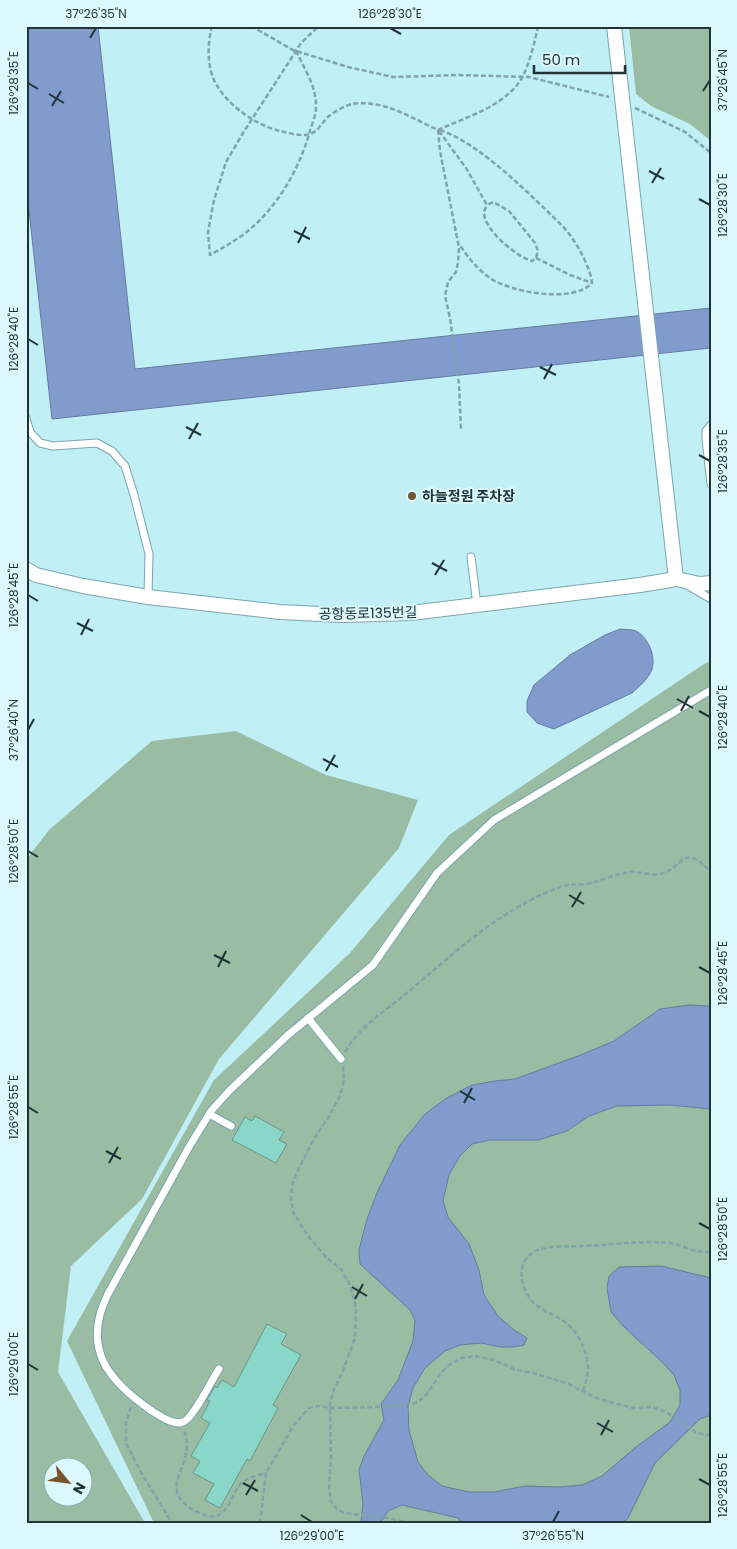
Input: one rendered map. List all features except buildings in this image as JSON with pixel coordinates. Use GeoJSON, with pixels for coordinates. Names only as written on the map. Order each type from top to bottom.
{"type":"FeatureCollection","features":[{"type":"Feature","properties":{"kind":"street"},"geometry":{"type":"LineString","coordinates":[[614,26],[676,579]]}},
{"type":"Feature","properties":{"kind":"street","name":"공항동로135번길"},"geometry":{"type":"LineString","coordinates":[[26,569],[36,575],[83,586],[148,597],[280,612],[341,615],[411,613],[676,579],[700,584],[711,583]]}},
{"type":"Feature","properties":{"kind":"lane"},"geometry":{"type":"LineString","coordinates":[[26,418],[30,432],[40,443],[53,446],[97,443],[112,451],[125,466],[149,554],[148,597]]}},
{"type":"Feature","properties":{"kind":"lane"},"geometry":{"type":"LineString","coordinates":[[711,425],[706,431],[711,484]]}},
{"type":"Feature","properties":{"kind":"lane"},"geometry":{"type":"LineString","coordinates":[[471,557],[477,605]]}},
{"type":"Feature","properties":{"kind":"lane"},"geometry":{"type":"LineString","coordinates":[[676,579],[711,599]]}},
{"type":"Feature","properties":{"kind":"lane"},"geometry":{"type":"LineString","coordinates":[[218,1369],[192,1414],[185,1422],[177,1424],[135,1399],[117,1383],[105,1366],[100,1355],[98,1342],[98,1318],[112,1286],[209,1114],[230,1090],[308,1018],[373,965],[437,873],[494,820],[711,690]]}},
{"type":"Feature","properties":{"kind":"lane"},"geometry":{"type":"LineString","coordinates":[[308,1018],[341,1059]]}},
{"type":"Feature","properties":{"kind":"lane"},"geometry":{"type":"LineString","coordinates":[[209,1114],[231,1126]]}},
{"type":"Feature","properties":{"kind":"path"},"geometry":{"type":"LineString","coordinates":[[212,26],[208,50],[212,77],[238,110],[272,129],[292,134],[309,135],[317,131],[329,116],[351,104],[377,104],[391,108],[450,134],[482,154],[526,191],[560,224],[574,240],[591,276],[592,283]]}},
{"type":"Feature","properties":{"kind":"path"},"geometry":{"type":"LineString","coordinates":[[251,26],[296,51],[348,67],[393,77],[523,76],[622,101],[684,132],[711,153]]}},
{"type":"Feature","properties":{"kind":"path"},"geometry":{"type":"LineString","coordinates":[[296,51],[313,85],[316,109],[304,150],[286,186],[269,208],[251,228],[210,255],[208,232],[214,200],[226,162],[301,43],[319,26]]}},
{"type":"Feature","properties":{"kind":"path"},"geometry":{"type":"LineString","coordinates":[[438,130],[501,100],[512,91],[523,76],[538,26]]}},
{"type":"Feature","properties":{"kind":"path"},"geometry":{"type":"LineString","coordinates":[[438,130],[466,168],[487,205]]}},
{"type":"Feature","properties":{"kind":"path"},"geometry":{"type":"LineString","coordinates":[[438,130],[440,151],[459,244],[456,272],[448,282],[445,296],[459,384],[461,431]]}},
{"type":"Feature","properties":{"kind":"path"},"geometry":{"type":"LineString","coordinates":[[536,258],[538,251],[535,243],[509,211],[493,202],[487,205],[484,214],[488,224],[503,243],[525,259],[532,260],[536,258],[563,272],[592,283]]}},
{"type":"Feature","properties":{"kind":"path"},"geometry":{"type":"LineString","coordinates":[[459,244],[477,267],[491,279],[528,292],[558,295],[580,290],[592,283]]}},
{"type":"Feature","properties":{"kind":"path"},"geometry":{"type":"LineString","coordinates":[[410,1523],[388,1518],[344,1513],[331,1502],[329,1487],[331,1458],[330,1408],[334,1389],[355,1338],[356,1307],[350,1285],[340,1269],[326,1257],[307,1235],[293,1212],[291,1196],[293,1182],[301,1164],[340,1096],[344,1081],[341,1059],[359,1032],[436,967],[489,925],[532,899],[562,886],[586,884],[631,872],[659,874],[670,869],[682,859],[692,858],[701,862],[711,872]]}},
{"type":"Feature","properties":{"kind":"path"},"geometry":{"type":"LineString","coordinates":[[583,1391],[588,1372],[585,1351],[574,1331],[564,1321],[534,1303],[525,1291],[521,1279],[522,1268],[534,1252],[546,1248],[598,1246],[632,1242],[673,1243],[696,1251],[711,1252]]}},
{"type":"Feature","properties":{"kind":"path"},"geometry":{"type":"LineString","coordinates":[[260,1523],[266,1473],[293,1426],[309,1408],[320,1406],[330,1408],[374,1407],[415,1403],[425,1397],[440,1374],[462,1358],[476,1356],[494,1360],[516,1370],[566,1383],[599,1399],[632,1408],[653,1407],[666,1412],[697,1433],[711,1436]]}},
{"type":"Feature","properties":{"kind":"path"},"geometry":{"type":"LineString","coordinates":[[135,1399],[126,1423],[126,1443],[139,1469],[172,1523]]}},
{"type":"Feature","properties":{"kind":"path"},"geometry":{"type":"LineString","coordinates":[[181,1423],[188,1444],[176,1493],[182,1502],[198,1512],[210,1516],[221,1514],[243,1481],[266,1473]]}},
{"type":"Feature","properties":{"kind":"green space"},"geometry":{"type":"Polygon","coordinates":[[[629,26],[711,26],[711,141],[690,124],[651,106],[636,94],[629,26]]]}},
{"type":"Feature","properties":{"kind":"green space"},"geometry":{"type":"Polygon","coordinates":[[[711,661],[711,1523],[154,1523],[67,1341],[214,1080],[350,953],[449,835],[711,661]]]}},
{"type":"Feature","properties":{"kind":"green space"},"geometry":{"type":"Polygon","coordinates":[[[236,731],[326,775],[418,800],[399,848],[219,1059],[142,1199],[71,1266],[58,1372],[145,1523],[26,1523],[26,860],[49,830],[152,741],[236,731]]]}},
{"type":"Feature","properties":{"kind":"water"},"geometry":{"type":"Polygon","coordinates":[[[26,26],[98,26],[135,369],[711,308],[711,348],[52,419],[26,183],[26,26]]]}},
{"type":"Feature","properties":{"kind":"water"},"geometry":{"type":"Polygon","coordinates":[[[620,629],[636,631],[650,647],[653,664],[649,676],[644,682],[632,693],[554,729],[537,723],[527,712],[527,701],[534,685],[570,655],[605,635],[620,629]]]}},
{"type":"Feature","properties":{"kind":"water"},"geometry":{"type":"Polygon","coordinates":[[[689,1005],[711,1006],[711,1109],[669,1105],[617,1106],[589,1116],[567,1131],[538,1140],[490,1140],[472,1144],[460,1156],[449,1175],[443,1201],[448,1217],[469,1244],[479,1270],[484,1295],[498,1316],[527,1338],[524,1345],[513,1347],[481,1343],[460,1345],[445,1351],[425,1368],[413,1388],[408,1406],[409,1430],[418,1462],[427,1474],[442,1486],[469,1492],[494,1492],[525,1486],[559,1487],[582,1485],[602,1476],[636,1447],[670,1422],[680,1405],[680,1390],[674,1375],[611,1312],[607,1288],[609,1276],[619,1267],[661,1266],[711,1278],[711,1415],[700,1419],[655,1463],[628,1518],[623,1523],[461,1523],[458,1518],[402,1505],[388,1511],[380,1523],[361,1523],[363,1503],[359,1470],[364,1456],[384,1420],[381,1404],[398,1380],[413,1341],[415,1320],[410,1310],[360,1264],[359,1250],[367,1219],[377,1193],[400,1145],[425,1114],[445,1099],[472,1085],[515,1079],[578,1056],[614,1041],[660,1009],[689,1005]]]}},
{"type":"Feature","properties":{"kind":"place","name":"하늘정원 주차장"},"geometry":{"type":"Point","coordinates":[412,496]}}]}
